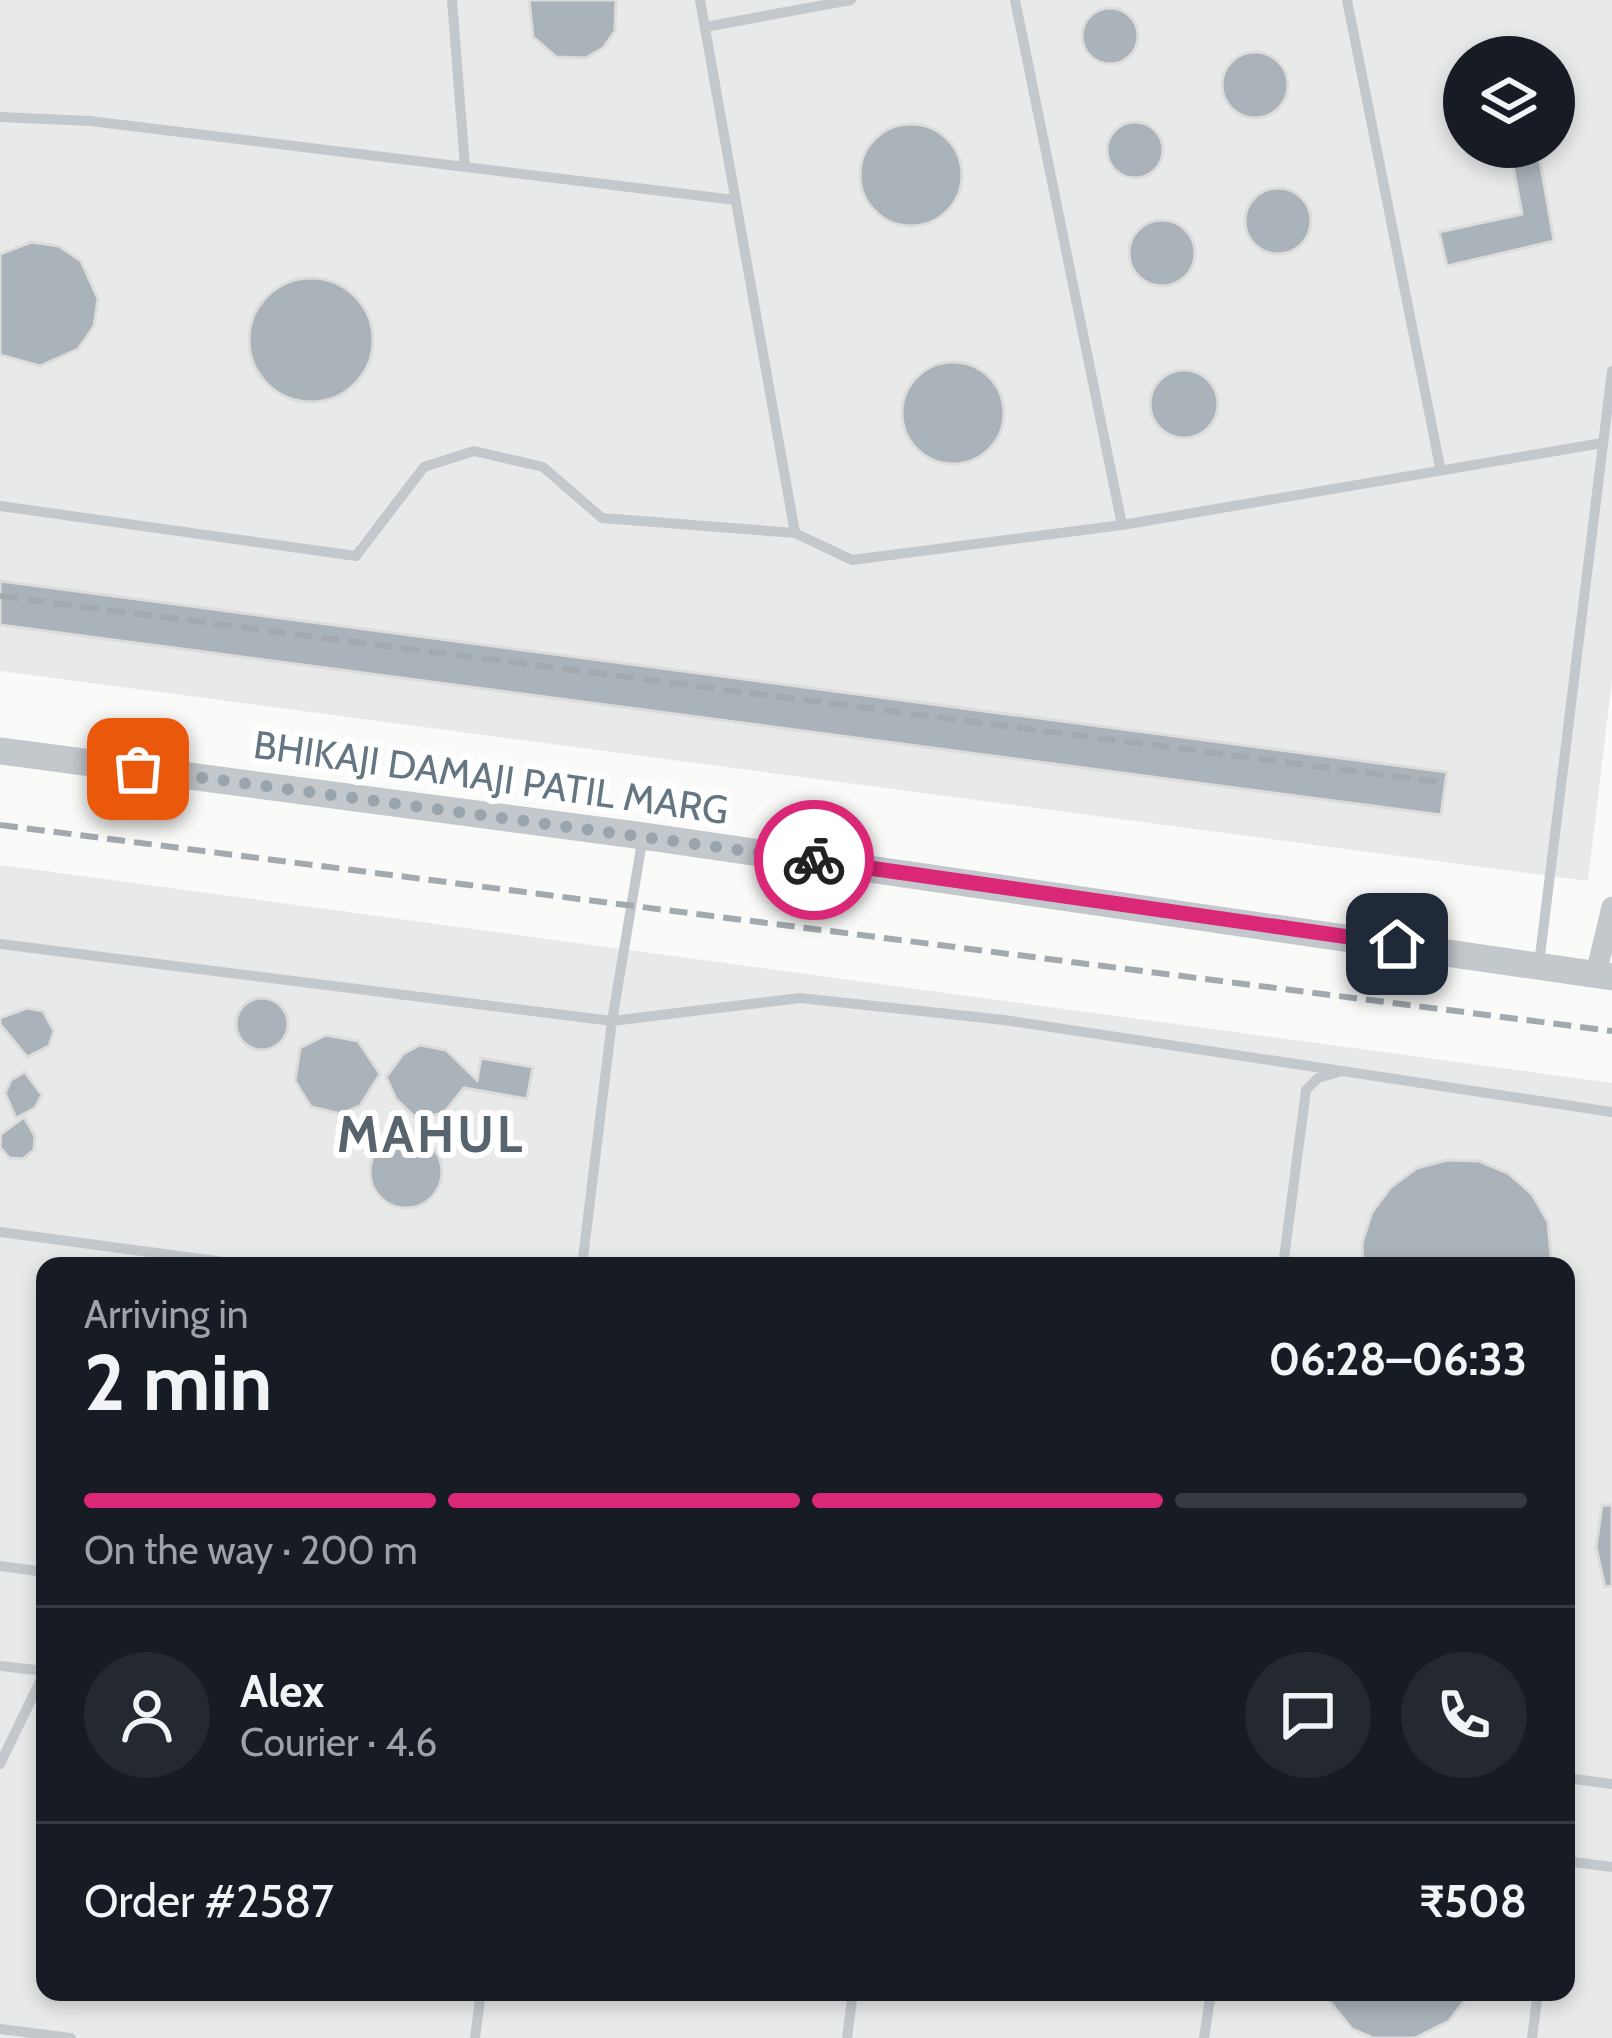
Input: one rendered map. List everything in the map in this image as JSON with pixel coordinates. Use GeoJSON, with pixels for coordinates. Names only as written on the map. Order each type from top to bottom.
{"type":"FeatureCollection","features":[{"type":"Feature","properties":{"kind":"street","name":"BHIKAJI DAMAJI PATIL MARG"},"geometry":{"type":"LineString","coordinates":[[0,751],[643,836],[1604,975]]}},
{"type":"Feature","properties":{"kind":"street"},"geometry":{"type":"LineString","coordinates":[[1604,975],[1612,907]]}},
{"type":"Feature","properties":{"kind":"lane"},"geometry":{"type":"LineString","coordinates":[[452,0],[460,51],[465,167]]}},
{"type":"Feature","properties":{"kind":"lane"},"geometry":{"type":"LineString","coordinates":[[700,0],[795,532]]}},
{"type":"Feature","properties":{"kind":"lane"},"geometry":{"type":"LineString","coordinates":[[705,27],[850,0]]}},
{"type":"Feature","properties":{"kind":"lane"},"geometry":{"type":"LineString","coordinates":[[1015,0],[1122,526]]}},
{"type":"Feature","properties":{"kind":"lane"},"geometry":{"type":"LineString","coordinates":[[1347,0],[1440,467]]}},
{"type":"Feature","properties":{"kind":"lane"},"geometry":{"type":"LineString","coordinates":[[0,117],[90,121],[735,200]]}},
{"type":"Feature","properties":{"kind":"lane"},"geometry":{"type":"LineString","coordinates":[[1539,964],[1612,371]]}},
{"type":"Feature","properties":{"kind":"lane"},"geometry":{"type":"LineString","coordinates":[[0,506],[356,556],[424,467],[475,451],[543,466],[602,518],[795,532],[852,560],[1122,526],[1440,467],[1602,443]]}},
{"type":"Feature","properties":{"kind":"lane"},"geometry":{"type":"LineString","coordinates":[[583,1257],[612,1021],[643,836]]}},
{"type":"Feature","properties":{"kind":"lane"},"geometry":{"type":"LineString","coordinates":[[0,944],[612,1021],[800,998],[1004,1020],[1612,1112]]}},
{"type":"Feature","properties":{"kind":"lane"},"geometry":{"type":"LineString","coordinates":[[1284,1257],[1306,1090],[1318,1078],[1342,1071]]}},
{"type":"Feature","properties":{"kind":"lane"},"geometry":{"type":"LineString","coordinates":[[0,1232],[186,1257]]}},
{"type":"Feature","properties":{"kind":"lane"},"geometry":{"type":"LineString","coordinates":[[0,1566],[36,1571]]}},
{"type":"Feature","properties":{"kind":"lane"},"geometry":{"type":"LineString","coordinates":[[0,1666],[36,1670]]}},
{"type":"Feature","properties":{"kind":"lane"},"geometry":{"type":"LineString","coordinates":[[0,1765],[36,1690]]}},
{"type":"Feature","properties":{"kind":"lane"},"geometry":{"type":"LineString","coordinates":[[1575,1779],[1612,1784]]}},
{"type":"Feature","properties":{"kind":"lane"},"geometry":{"type":"LineString","coordinates":[[1575,1862],[1612,1867]]}},
{"type":"Feature","properties":{"kind":"lane"},"geometry":{"type":"LineString","coordinates":[[475,2038],[480,2001]]}},
{"type":"Feature","properties":{"kind":"lane"},"geometry":{"type":"LineString","coordinates":[[847,2038],[853,2001]]}},
{"type":"Feature","properties":{"kind":"lane"},"geometry":{"type":"LineString","coordinates":[[1204,2038],[1210,2001]]}},
{"type":"Feature","properties":{"kind":"lane"},"geometry":{"type":"LineString","coordinates":[[1532,2038],[1537,2001]]}},
{"type":"Feature","properties":{"kind":"lane"},"geometry":{"type":"LineString","coordinates":[[0,2029],[71,2038]]}},
{"type":"Feature","properties":{"kind":"shaded area"},"geometry":{"type":"Polygon","coordinates":[[[0,0],[1612,0],[1612,680],[1588,881],[0,671],[0,0]]]}},
{"type":"Feature","properties":{"kind":"shaded area"},"geometry":{"type":"Polygon","coordinates":[[[0,865],[1612,1083],[1612,2038],[0,2038],[0,865]]]}},
{"type":"Feature","properties":{"kind":"building"},"geometry":{"type":"Polygon","coordinates":[[[529,0],[616,0],[615,31],[603,48],[586,58],[556,57],[533,37],[529,0]]]}},
{"type":"Feature","properties":{"kind":"building"},"geometry":{"type":"Polygon","coordinates":[[[1110,8],[1130,16],[1138,36],[1130,56],[1110,64],[1090,56],[1082,36],[1090,16],[1110,8]]]}},
{"type":"Feature","properties":{"kind":"building"},"geometry":{"type":"Polygon","coordinates":[[[1255,52],[1278,62],[1288,85],[1278,108],[1255,118],[1232,108],[1222,85],[1232,62],[1255,52]]]}},
{"type":"Feature","properties":{"kind":"building"},"geometry":{"type":"Polygon","coordinates":[[[1135,122],[1155,130],[1163,150],[1155,170],[1135,178],[1115,170],[1107,150],[1115,130],[1135,122]]]}},
{"type":"Feature","properties":{"kind":"building"},"geometry":{"type":"Polygon","coordinates":[[[911,124],[931,128],[947,139],[958,155],[962,175],[958,195],[947,211],[931,222],[911,226],[891,222],[875,211],[864,195],[860,175],[864,155],[875,139],[891,128],[911,124]]]}},
{"type":"Feature","properties":{"kind":"building"},"geometry":{"type":"Polygon","coordinates":[[[1513,168],[1541,168],[1554,241],[1447,266],[1439,232],[1522,214],[1513,168]]]}},
{"type":"Feature","properties":{"kind":"building"},"geometry":{"type":"Polygon","coordinates":[[[1278,188],[1302,197],[1311,221],[1302,245],[1278,254],[1254,245],[1245,221],[1254,197],[1278,188]]]}},
{"type":"Feature","properties":{"kind":"building"},"geometry":{"type":"Polygon","coordinates":[[[1162,220],[1185,230],[1195,253],[1185,276],[1162,286],[1139,276],[1129,253],[1139,230],[1162,220]]]}},
{"type":"Feature","properties":{"kind":"building"},"geometry":{"type":"Polygon","coordinates":[[[31,242],[59,246],[81,261],[98,299],[94,326],[78,349],[40,366],[0,355],[0,254],[31,242]]]}},
{"type":"Feature","properties":{"kind":"building"},"geometry":{"type":"Polygon","coordinates":[[[311,278],[335,283],[355,296],[368,316],[373,340],[368,364],[355,384],[335,397],[311,402],[287,397],[267,384],[254,364],[249,340],[254,316],[267,296],[287,283],[311,278]]]}},
{"type":"Feature","properties":{"kind":"building"},"geometry":{"type":"Polygon","coordinates":[[[953,362],[973,366],[989,377],[1000,393],[1004,413],[1000,433],[989,449],[973,460],[953,464],[933,460],[917,449],[906,433],[902,413],[906,393],[917,377],[933,366],[953,362]]]}},
{"type":"Feature","properties":{"kind":"building"},"geometry":{"type":"Polygon","coordinates":[[[1184,370],[1208,380],[1218,404],[1208,428],[1184,438],[1160,428],[1150,404],[1160,380],[1184,370]]]}},
{"type":"Feature","properties":{"kind":"building"},"geometry":{"type":"Polygon","coordinates":[[[0,581],[1447,772],[1441,815],[0,625],[0,581]]]}},
{"type":"Feature","properties":{"kind":"building"},"geometry":{"type":"Polygon","coordinates":[[[262,998],[280,1006],[288,1024],[280,1042],[262,1050],[244,1042],[236,1024],[244,1006],[262,998]]]}},
{"type":"Feature","properties":{"kind":"building"},"geometry":{"type":"Polygon","coordinates":[[[27,1008],[43,1011],[54,1031],[49,1046],[27,1057],[0,1018],[27,1008]]]}},
{"type":"Feature","properties":{"kind":"building"},"geometry":{"type":"Polygon","coordinates":[[[326,1035],[358,1041],[380,1074],[360,1106],[341,1114],[311,1107],[295,1081],[300,1048],[326,1035]]]}},
{"type":"Feature","properties":{"kind":"building"},"geometry":{"type":"Polygon","coordinates":[[[420,1045],[446,1050],[477,1080],[481,1058],[533,1067],[527,1099],[464,1088],[444,1113],[417,1119],[396,1099],[386,1077],[403,1054],[420,1045]]]}},
{"type":"Feature","properties":{"kind":"building"},"geometry":{"type":"Polygon","coordinates":[[[25,1072],[42,1095],[35,1108],[16,1118],[5,1093],[11,1080],[25,1072]]]}},
{"type":"Feature","properties":{"kind":"building"},"geometry":{"type":"Polygon","coordinates":[[[24,1117],[35,1136],[34,1150],[23,1159],[9,1158],[0,1147],[1,1134],[24,1117]]]}},
{"type":"Feature","properties":{"kind":"building"},"geometry":{"type":"Polygon","coordinates":[[[406,1136],[431,1147],[442,1172],[431,1197],[406,1208],[381,1197],[370,1172],[381,1147],[406,1136]]]}},
{"type":"Feature","properties":{"kind":"building"},"geometry":{"type":"Polygon","coordinates":[[[1447,1160],[1479,1161],[1508,1173],[1532,1194],[1548,1222],[1551,1257],[1363,1257],[1372,1212],[1391,1187],[1417,1168],[1447,1160]]]}},
{"type":"Feature","properties":{"kind":"building"},"geometry":{"type":"Polygon","coordinates":[[[1602,1505],[1612,1505],[1612,1586],[1605,1587],[1596,1547],[1602,1505]]]}},
{"type":"Feature","properties":{"kind":"building"},"geometry":{"type":"Polygon","coordinates":[[[1329,2001],[1464,2001],[1449,2021],[1415,2038],[1373,2038],[1352,2029],[1329,2001]]]}},
{"type":"Feature","properties":{"kind":"railway"},"geometry":{"type":"LineString","coordinates":[[0,596],[1446,783]]}},
{"type":"Feature","properties":{"kind":"railway"},"geometry":{"type":"LineString","coordinates":[[0,825],[1612,1031]]}},
{"type":"Feature","properties":{"kind":"way so far"},"geometry":{"type":"LineString","coordinates":[[138,769],[814,860]]}},
{"type":"Feature","properties":{"kind":"district","name":"MAHUL"},"geometry":{"type":"Point","coordinates":[431,1134]}},
{"type":"Feature","properties":{"kind":"route"},"geometry":{"type":"LineString","coordinates":[[814,860],[1397,944]]}}]}
